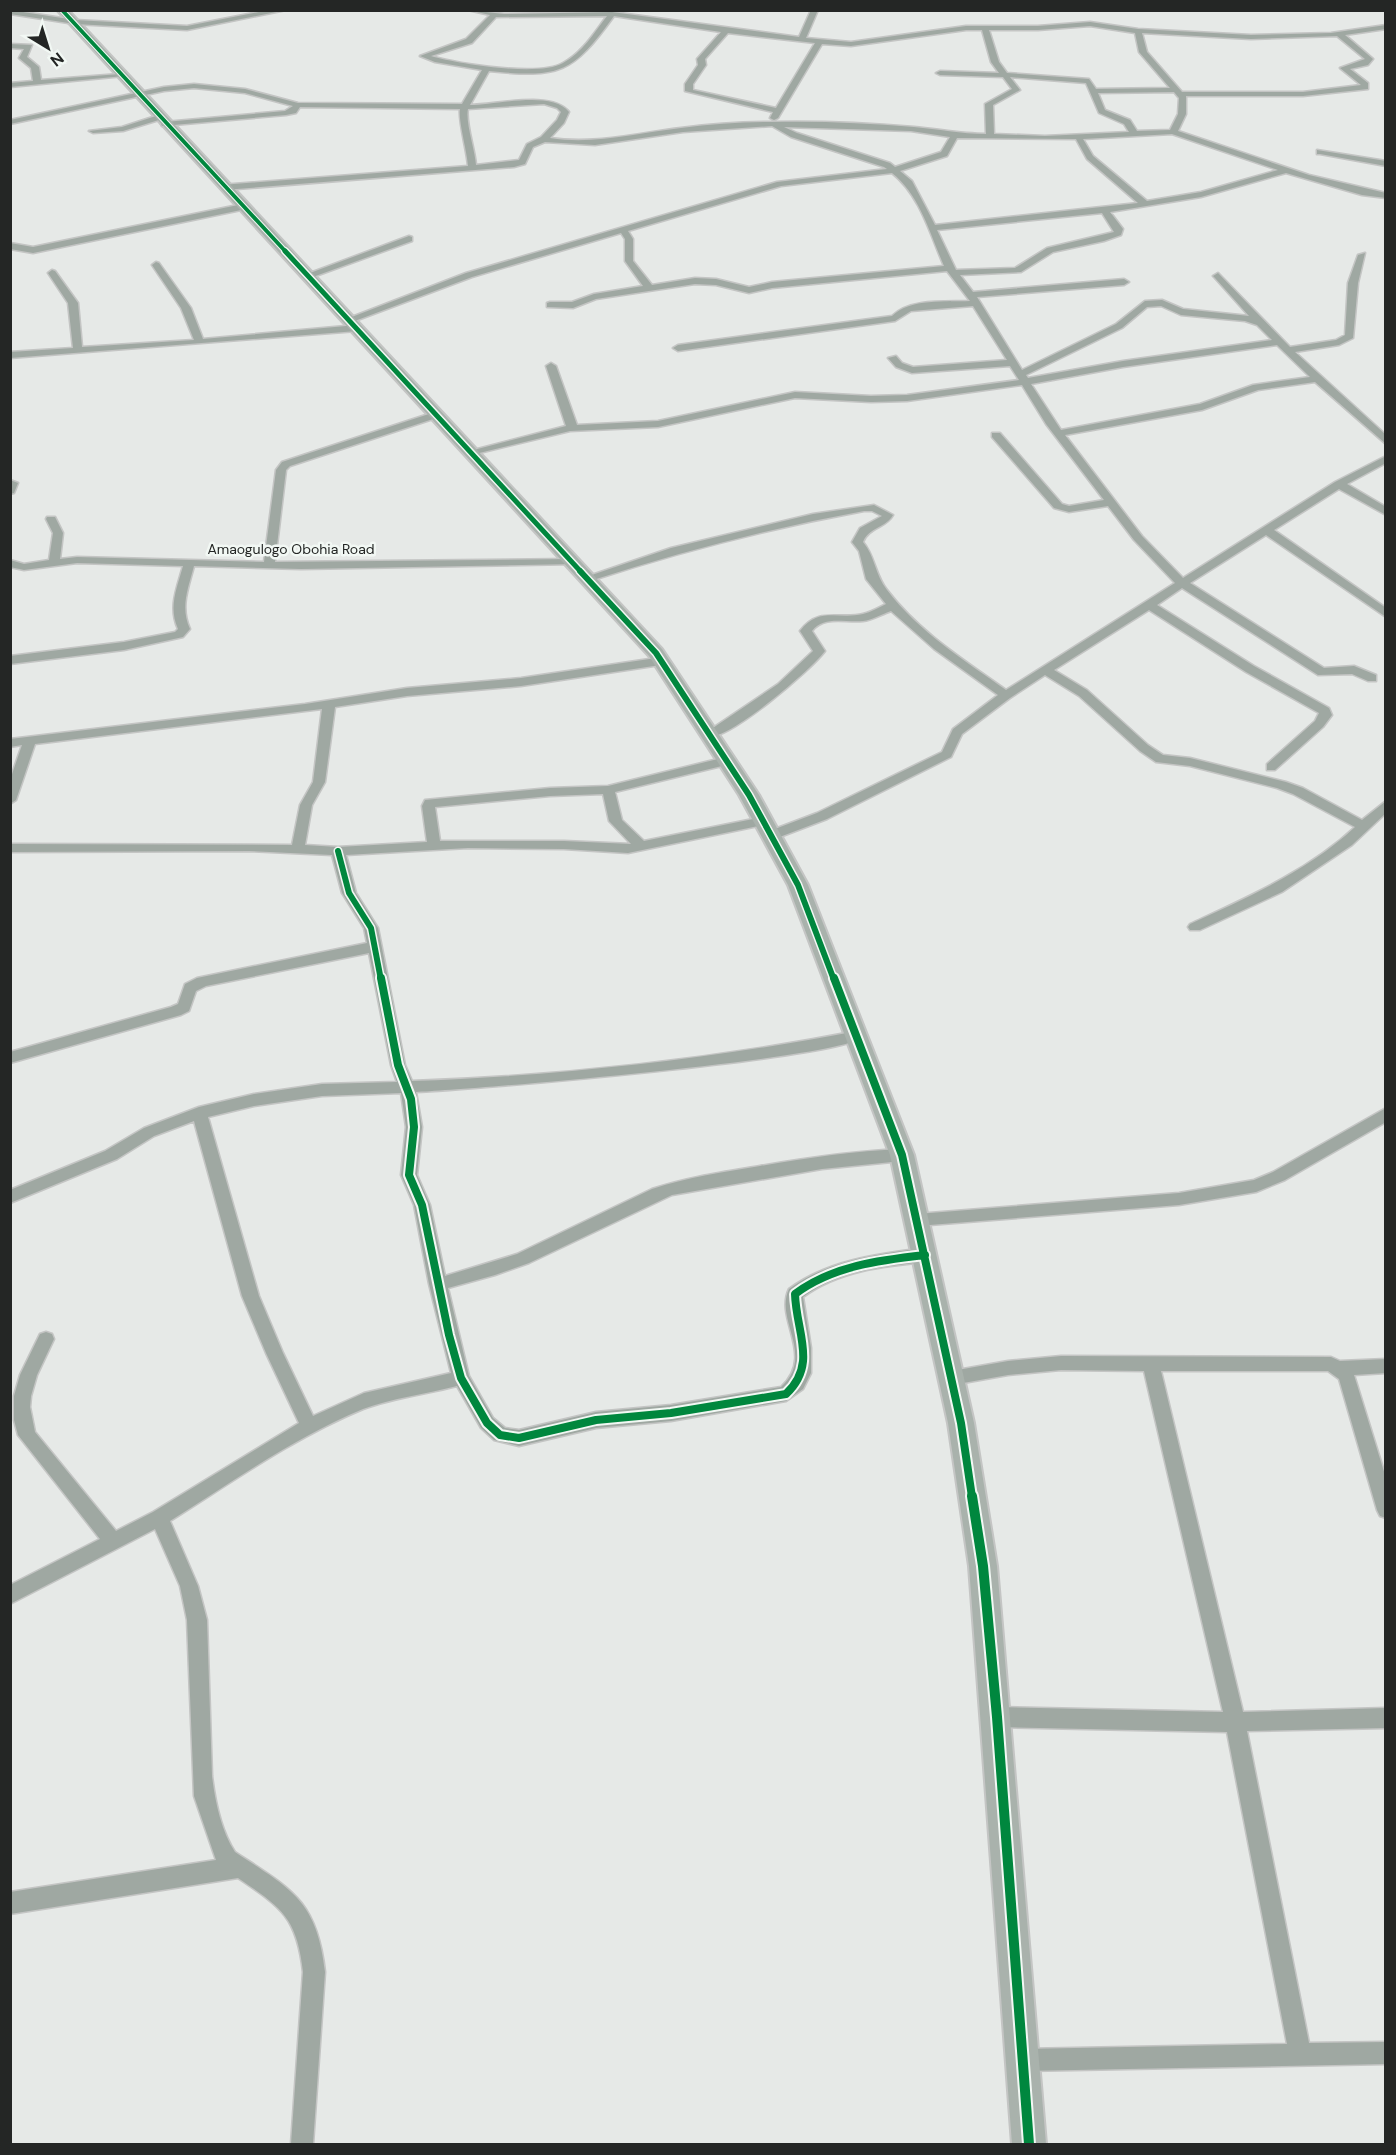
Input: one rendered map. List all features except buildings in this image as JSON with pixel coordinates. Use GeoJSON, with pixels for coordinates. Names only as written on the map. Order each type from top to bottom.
{"type":"FeatureCollection","features":[{"type":"Feature","properties":{"kind":"street"},"geometry":{"type":"LineString","coordinates":[[40,15],[48,10]]}},
{"type":"Feature","properties":{"kind":"street"},"geometry":{"type":"LineString","coordinates":[[10,12],[74,22],[187,28],[243,14],[284,10]]}},
{"type":"Feature","properties":{"kind":"street"},"geometry":{"type":"LineString","coordinates":[[471,10],[494,15],[612,14],[801,40],[867,43],[955,30],[1081,22],[1138,31],[1251,37],[1340,35],[1386,27]]}},
{"type":"Feature","properties":{"kind":"street"},"geometry":{"type":"LineString","coordinates":[[801,40],[815,10]]}},
{"type":"Feature","properties":{"kind":"street"},"geometry":{"type":"LineString","coordinates":[[494,15],[469,41],[424,56],[487,68],[557,69],[584,50],[612,14]]}},
{"type":"Feature","properties":{"kind":"street"},"geometry":{"type":"LineString","coordinates":[[74,22],[113,23]]}},
{"type":"Feature","properties":{"kind":"street"},"geometry":{"type":"LineString","coordinates":[[74,22],[120,76],[353,324],[663,661],[768,828],[798,885],[902,1155],[952,1378],[983,1566],[997,1717],[1029,2145]]}},
{"type":"Feature","properties":{"kind":"street"},"geometry":{"type":"LineString","coordinates":[[985,29],[995,62],[1016,90],[988,104],[990,136]]}},
{"type":"Feature","properties":{"kind":"street"},"geometry":{"type":"LineString","coordinates":[[726,31],[702,59],[702,65],[689,84],[689,91],[701,96],[778,111]]}},
{"type":"Feature","properties":{"kind":"street"},"geometry":{"type":"LineString","coordinates":[[1138,31],[1143,52],[1180,92],[1182,114],[1173,132]]}},
{"type":"Feature","properties":{"kind":"street"},"geometry":{"type":"LineString","coordinates":[[1094,91],[1303,94],[1365,87],[1344,68],[1365,63],[1369,59],[1340,35]]}},
{"type":"Feature","properties":{"kind":"street"},"geometry":{"type":"LineString","coordinates":[[773,124],[778,111],[819,42]]}},
{"type":"Feature","properties":{"kind":"street"},"geometry":{"type":"LineString","coordinates":[[10,46],[29,47],[23,58],[35,67],[37,82]]}},
{"type":"Feature","properties":{"kind":"street"},"geometry":{"type":"LineString","coordinates":[[472,168],[471,147],[463,115],[465,106],[487,68]]}},
{"type":"Feature","properties":{"kind":"street"},"geometry":{"type":"LineString","coordinates":[[940,73],[1085,80],[1091,83],[1102,111],[1127,122],[1134,133]]}},
{"type":"Feature","properties":{"kind":"street"},"geometry":{"type":"LineString","coordinates":[[10,85],[120,76]]}},
{"type":"Feature","properties":{"kind":"street"},"geometry":{"type":"LineString","coordinates":[[10,122],[181,87],[221,87],[259,94],[298,105],[465,106],[544,102],[564,109],[564,116],[544,139],[530,146],[519,164],[224,187]]}},
{"type":"Feature","properties":{"kind":"street"},"geometry":{"type":"LineString","coordinates":[[93,130],[123,129],[162,121],[286,113],[293,111],[298,105]]}},
{"type":"Feature","properties":{"kind":"street"},"geometry":{"type":"LineString","coordinates":[[773,124],[795,135],[872,159],[896,170],[908,181],[951,270],[973,299],[1021,379],[1150,553],[1182,583],[1322,672],[1354,670],[1372,678]]}},
{"type":"Feature","properties":{"kind":"street"},"geometry":{"type":"LineString","coordinates":[[544,139],[595,143],[683,130],[773,124],[910,129],[944,132],[955,136],[1078,136],[1173,132],[1347,189],[1386,196]]}},
{"type":"Feature","properties":{"kind":"street"},"geometry":{"type":"LineString","coordinates":[[10,355],[200,342],[353,324],[469,274],[780,184],[896,170],[944,154],[955,136]]}},
{"type":"Feature","properties":{"kind":"street"},"geometry":{"type":"LineString","coordinates":[[1078,136],[1090,157],[1144,203]]}},
{"type":"Feature","properties":{"kind":"street"},"geometry":{"type":"LineString","coordinates":[[1320,152],[1386,164]]}},
{"type":"Feature","properties":{"kind":"street"},"geometry":{"type":"LineString","coordinates":[[931,228],[1144,203],[1246,184],[1287,170]]}},
{"type":"Feature","properties":{"kind":"street"},"geometry":{"type":"LineString","coordinates":[[10,246],[33,250],[243,207]]}},
{"type":"Feature","properties":{"kind":"street"},"geometry":{"type":"LineString","coordinates":[[550,305],[573,305],[594,297],[708,281],[749,290],[772,285],[951,270],[1021,269],[1037,255],[1049,250],[1085,245],[1118,233],[1119,229],[1104,209]]}},
{"type":"Feature","properties":{"kind":"street"},"geometry":{"type":"LineString","coordinates":[[622,229],[629,239],[629,261],[650,289]]}},
{"type":"Feature","properties":{"kind":"street"},"geometry":{"type":"LineString","coordinates":[[307,276],[409,239]]}},
{"type":"Feature","properties":{"kind":"street"},"geometry":{"type":"LineString","coordinates":[[1288,350],[1339,342],[1350,336],[1353,283],[1362,255]]}},
{"type":"Feature","properties":{"kind":"street"},"geometry":{"type":"LineString","coordinates":[[156,265],[186,308],[200,342]]}},
{"type":"Feature","properties":{"kind":"street"},"geometry":{"type":"LineString","coordinates":[[52,273],[73,303],[78,350]]}},
{"type":"Feature","properties":{"kind":"street"},"geometry":{"type":"LineString","coordinates":[[1218,276],[1257,322],[1315,379],[1386,441]]}},
{"type":"Feature","properties":{"kind":"street"},"geometry":{"type":"LineString","coordinates":[[678,348],[895,318],[903,310],[911,308],[1124,282]]}},
{"type":"Feature","properties":{"kind":"street"},"geometry":{"type":"LineString","coordinates":[[1021,379],[1119,326],[1145,304],[1162,303],[1181,312],[1247,318],[1257,322]]}},
{"type":"Feature","properties":{"kind":"street"},"geometry":{"type":"LineString","coordinates":[[471,452],[570,428],[657,424],[795,394],[871,399],[907,398],[1021,379],[1279,342]]}},
{"type":"Feature","properties":{"kind":"street"},"geometry":{"type":"LineString","coordinates":[[893,358],[899,365],[912,370],[1012,363]]}},
{"type":"Feature","properties":{"kind":"street"},"geometry":{"type":"LineString","coordinates":[[551,366],[572,424],[570,428]]}},
{"type":"Feature","properties":{"kind":"street"},"geometry":{"type":"LineString","coordinates":[[1059,433],[1202,407],[1256,387],[1315,379]]}},
{"type":"Feature","properties":{"kind":"street"},"geometry":{"type":"LineString","coordinates":[[269,565],[281,470],[286,464],[435,415]]}},
{"type":"Feature","properties":{"kind":"street"},"geometry":{"type":"LineString","coordinates":[[996,435],[1058,506],[1069,509],[1111,502]]}},
{"type":"Feature","properties":{"kind":"street"},"geometry":{"type":"LineString","coordinates":[[10,848],[249,847],[338,851],[434,845],[564,845],[613,850],[768,828],[822,816],[947,754],[957,732],[1006,695],[1340,484],[1386,459]]}},
{"type":"Feature","properties":{"kind":"street"},"geometry":{"type":"LineString","coordinates":[[1340,484],[1386,512]]}},
{"type":"Feature","properties":{"kind":"street"},"geometry":{"type":"LineString","coordinates":[[589,579],[639,560],[688,546],[813,517],[874,508],[888,515],[885,520],[859,535],[857,542],[864,550],[872,579],[892,606],[938,647],[1006,695]]}},
{"type":"Feature","properties":{"kind":"street"},"geometry":{"type":"LineString","coordinates":[[51,519],[58,533],[54,563]]}},
{"type":"Feature","properties":{"kind":"street"},"geometry":{"type":"LineString","coordinates":[[1268,531],[1386,614]]}},
{"type":"Feature","properties":{"kind":"street","name":"Amaogulogo Obohia Road"},"geometry":{"type":"LineString","coordinates":[[10,563],[24,567],[100,560],[269,565],[572,562]]}},
{"type":"Feature","properties":{"kind":"street"},"geometry":{"type":"LineString","coordinates":[[10,660],[124,645],[179,635],[184,628],[179,618],[178,605],[189,563]]}},
{"type":"Feature","properties":{"kind":"street"},"geometry":{"type":"LineString","coordinates":[[1148,604],[1250,669],[1325,711],[1326,715],[1319,724],[1271,767]]}},
{"type":"Feature","properties":{"kind":"street"},"geometry":{"type":"LineString","coordinates":[[710,734],[773,692],[809,663],[819,651],[806,632],[813,622],[835,617],[863,618],[892,606]]}},
{"type":"Feature","properties":{"kind":"street"},"geometry":{"type":"LineString","coordinates":[[10,743],[329,705],[407,692],[521,682],[663,661]]}},
{"type":"Feature","properties":{"kind":"street"},"geometry":{"type":"LineString","coordinates":[[1045,670],[1083,693],[1144,748],[1160,759],[1190,762],[1298,790],[1363,826]]}},
{"type":"Feature","properties":{"kind":"street"},"geometry":{"type":"LineString","coordinates":[[298,850],[306,805],[319,782],[329,705]]}},
{"type":"Feature","properties":{"kind":"street"},"geometry":{"type":"LineString","coordinates":[[10,800],[30,741]]}},
{"type":"Feature","properties":{"kind":"street"},"geometry":{"type":"LineString","coordinates":[[434,845],[428,806],[430,803],[550,792],[608,790],[726,761]]}},
{"type":"Feature","properties":{"kind":"street"},"geometry":{"type":"LineString","coordinates":[[608,790],[616,821],[642,847]]}},
{"type":"Feature","properties":{"kind":"street"},"geometry":{"type":"LineString","coordinates":[[1195,927],[1277,889],[1347,842],[1386,805]]}},
{"type":"Feature","properties":{"kind":"street"},"geometry":{"type":"LineString","coordinates":[[338,851],[349,893],[371,928],[373,947],[388,1003],[398,1065],[411,1098],[414,1127],[409,1175],[422,1205],[437,1284],[461,1378],[487,1423],[500,1435],[519,1438],[596,1420],[671,1413],[786,1394],[798,1386],[803,1376],[803,1350],[795,1294],[801,1288],[842,1271],[889,1258],[925,1254]]}},
{"type":"Feature","properties":{"kind":"street"},"geometry":{"type":"LineString","coordinates":[[10,1058],[176,1011],[184,1007],[190,988],[220,977],[373,947]]}},
{"type":"Feature","properties":{"kind":"street"},"geometry":{"type":"LineString","coordinates":[[10,1197],[111,1155],[149,1131],[199,1113],[255,1100],[322,1090],[406,1087],[643,1069],[771,1052],[857,1036]]}},
{"type":"Feature","properties":{"kind":"street"},"geometry":{"type":"LineString","coordinates":[[199,1113],[212,1146],[243,1274],[257,1313],[310,1427]]}},
{"type":"Feature","properties":{"kind":"street"},"geometry":{"type":"LineString","coordinates":[[918,1220],[1179,1199],[1256,1186],[1279,1176],[1386,1114]]}},
{"type":"Feature","properties":{"kind":"street"},"geometry":{"type":"LineString","coordinates":[[437,1284],[496,1269],[545,1251],[658,1193],[678,1187],[814,1164],[902,1155]]}},
{"type":"Feature","properties":{"kind":"street"},"geometry":{"type":"LineString","coordinates":[[46,1339],[22,1391],[20,1413],[27,1435],[114,1542]]}},
{"type":"Feature","properties":{"kind":"street"},"geometry":{"type":"LineString","coordinates":[[1150,1363],[1234,1722],[1300,2053]]}},
{"type":"Feature","properties":{"kind":"street"},"geometry":{"type":"LineString","coordinates":[[952,1378],[1034,1364],[1331,1364],[1346,1375],[1386,1510]]}},
{"type":"Feature","properties":{"kind":"street"},"geometry":{"type":"LineString","coordinates":[[1338,1368],[1386,1366]]}},
{"type":"Feature","properties":{"kind":"street"},"geometry":{"type":"LineString","coordinates":[[10,1595],[159,1518],[310,1427],[364,1401],[461,1378]]}},
{"type":"Feature","properties":{"kind":"street"},"geometry":{"type":"LineString","coordinates":[[159,1518],[189,1586],[197,1620],[204,1796],[221,1849],[228,1858],[283,1896],[297,1913],[311,1944],[314,1972],[302,2145]]}},
{"type":"Feature","properties":{"kind":"street"},"geometry":{"type":"LineString","coordinates":[[997,1717],[1234,1722],[1386,1718]]}},
{"type":"Feature","properties":{"kind":"street"},"geometry":{"type":"LineString","coordinates":[[10,1903],[241,1867]]}},
{"type":"Feature","properties":{"kind":"street"},"geometry":{"type":"LineString","coordinates":[[1022,2060],[1386,2053]]}},
{"type":"Feature","properties":{"kind":"cycle path"},"geometry":{"type":"LineString","coordinates":[[62,10],[656,653],[749,795],[798,885],[902,1155],[961,1423],[983,1566],[997,1717],[1029,2144]]}},
{"type":"Feature","properties":{"kind":"cycle path"},"geometry":{"type":"LineString","coordinates":[[338,851],[349,893],[371,928],[398,1065],[411,1099],[414,1127],[409,1175],[422,1205],[449,1335],[461,1378],[487,1423],[500,1435],[519,1438],[596,1420],[671,1413],[786,1394],[797,1384],[804,1361],[795,1294],[822,1277],[839,1271],[875,1262],[925,1255]]}}]}
